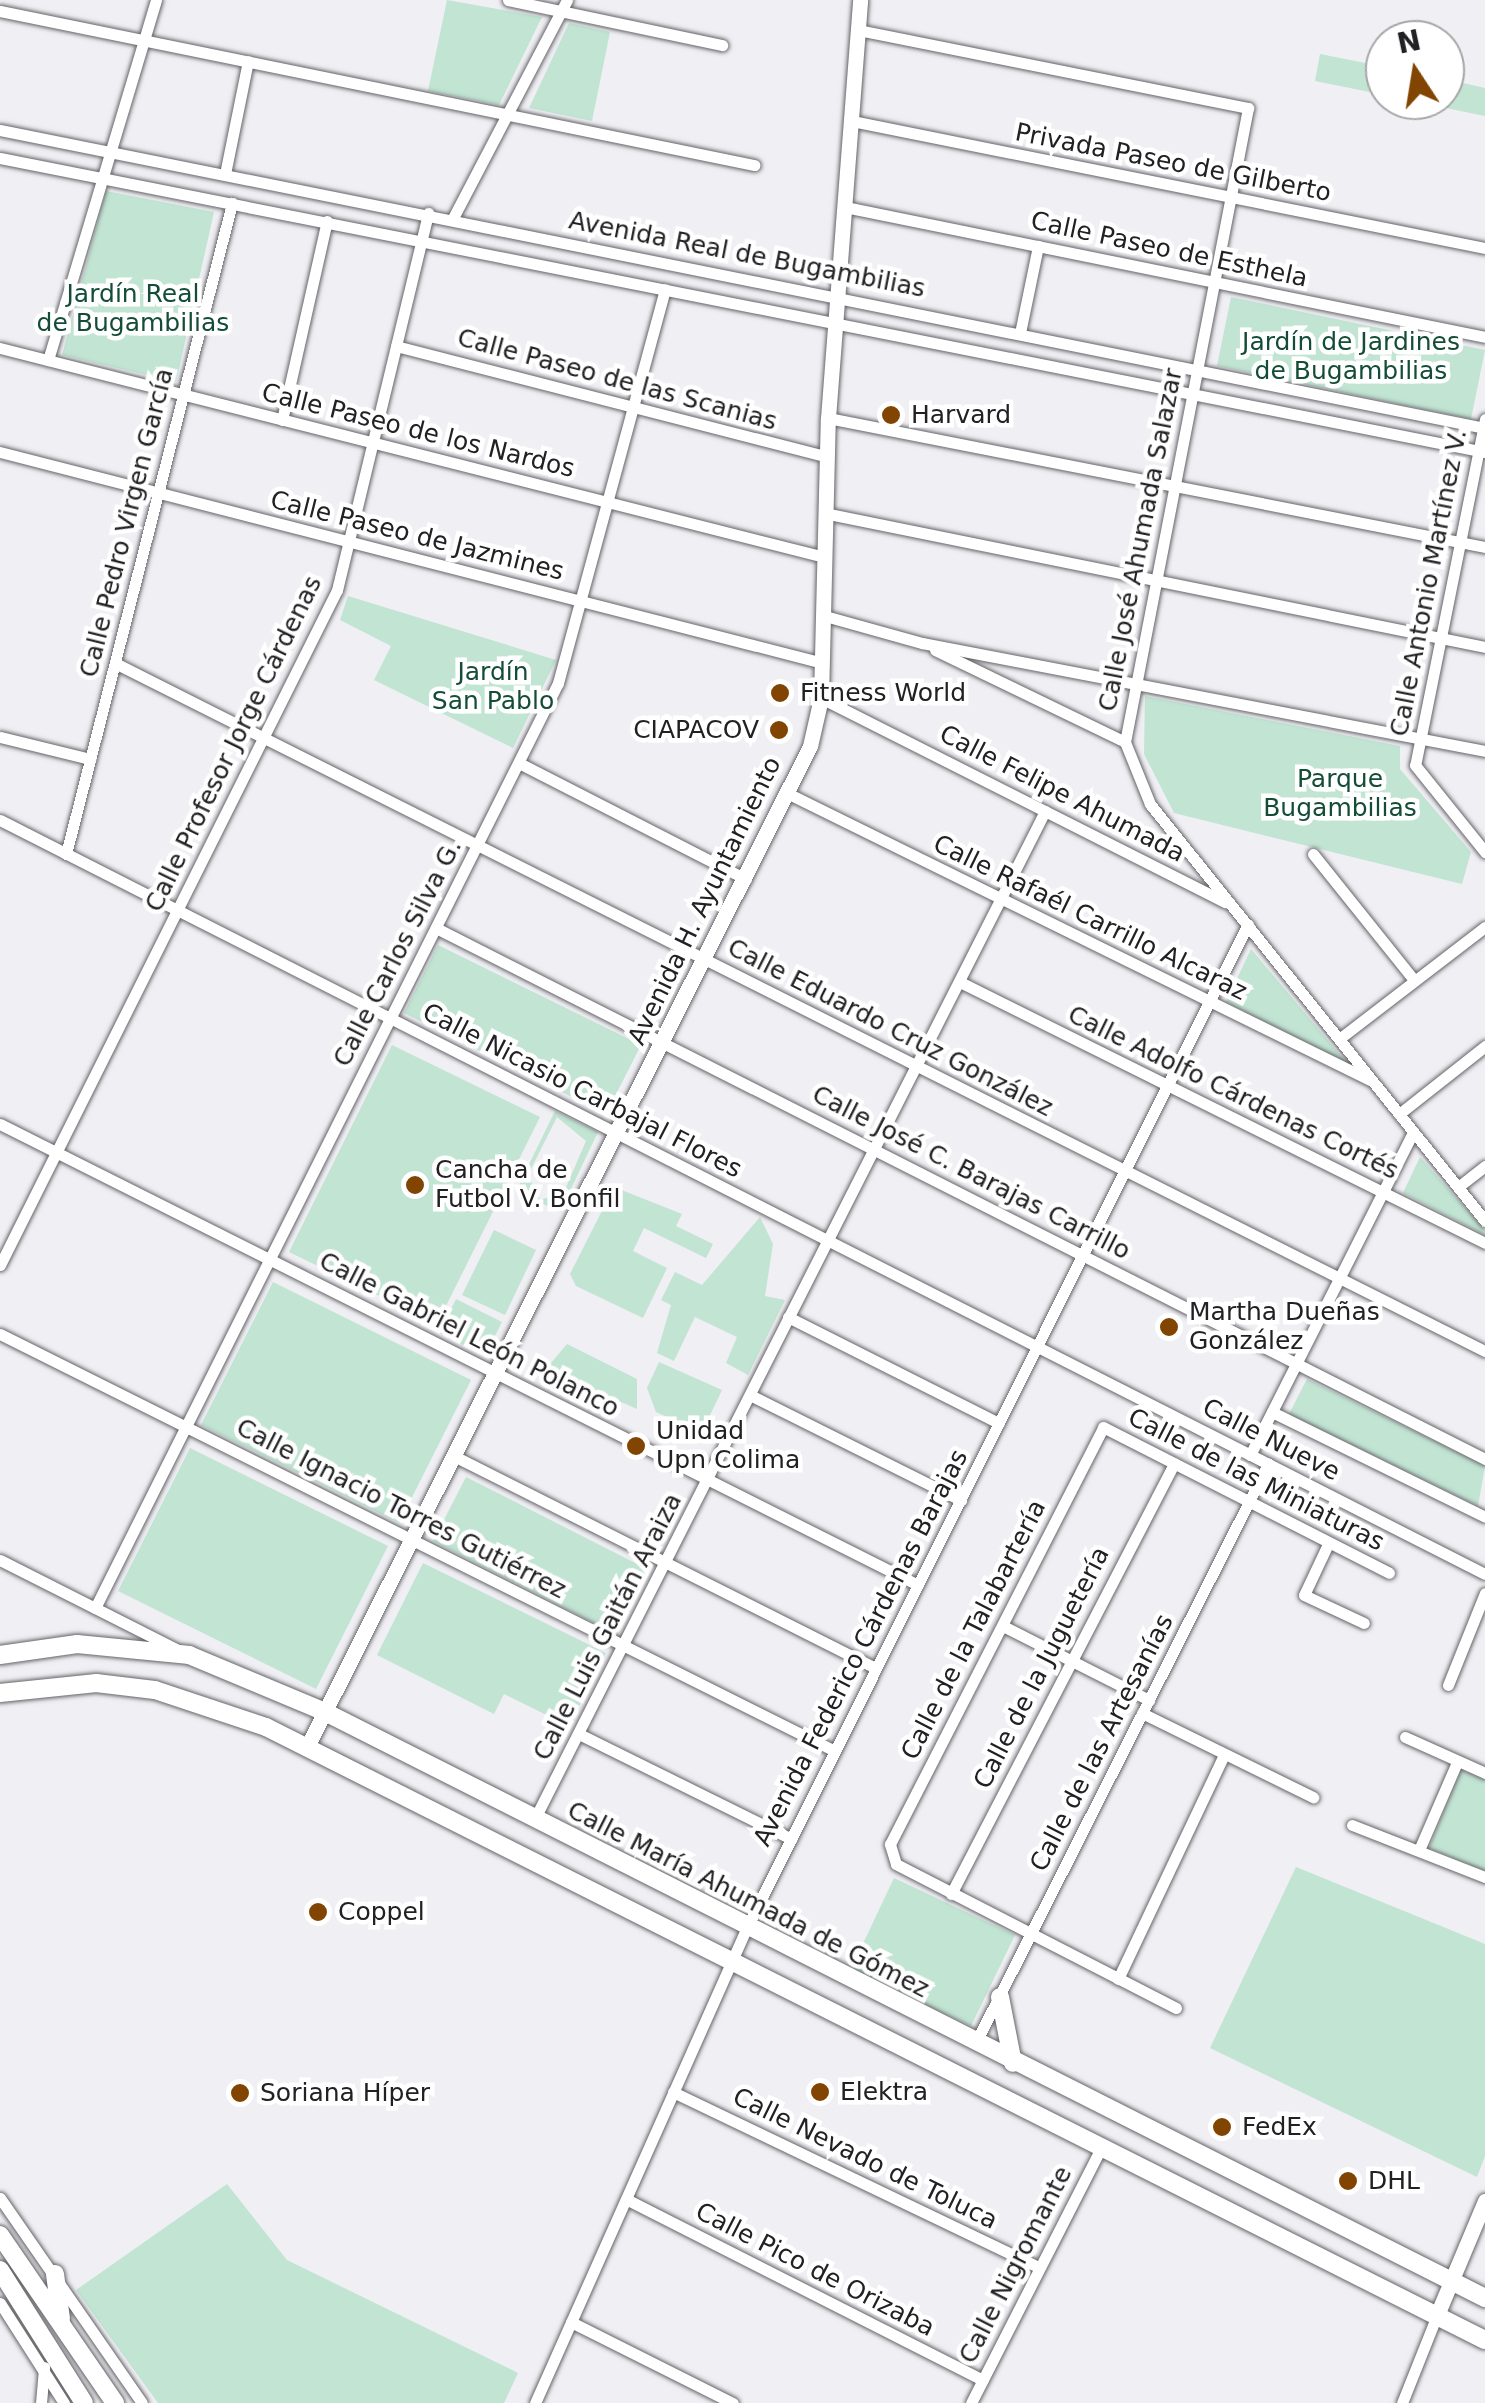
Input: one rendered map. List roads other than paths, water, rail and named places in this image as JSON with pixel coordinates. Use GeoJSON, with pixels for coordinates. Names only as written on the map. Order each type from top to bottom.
{"type":"FeatureCollection","features":[{"type":"Feature","properties":{"kind":"main road","name":"Calle María Ahumada de Gómez"},"geometry":{"type":"LineString","coordinates":[[0,1655],[77,1644],[189,1655],[325,1712],[1013,2063],[1485,2298]]}},
{"type":"Feature","properties":{"kind":"main road"},"geometry":{"type":"LineString","coordinates":[[0,1693],[96,1684],[155,1690],[308,1746],[1485,2340]]}},
{"type":"Feature","properties":{"kind":"main road"},"geometry":{"type":"LineString","coordinates":[[1000,1996],[1013,2063]]}},
{"type":"Feature","properties":{"kind":"main road"},"geometry":{"type":"LineString","coordinates":[[1131,2159],[1143,2125]]}},
{"type":"Feature","properties":{"kind":"main road"},"geometry":{"type":"LineString","coordinates":[[0,2235],[115,2403]]}},
{"type":"Feature","properties":{"kind":"main road"},"geometry":{"type":"LineString","coordinates":[[0,2270],[84,2403]]}},
{"type":"Feature","properties":{"kind":"main road"},"geometry":{"type":"LineString","coordinates":[[55,2274],[61,2320]]}},
{"type":"Feature","properties":{"kind":"street"},"geometry":{"type":"LineString","coordinates":[[48,360],[98,176],[156,0]]}},
{"type":"Feature","properties":{"kind":"street"},"geometry":{"type":"LineString","coordinates":[[508,0],[564,6],[722,44]]}},
{"type":"Feature","properties":{"kind":"street","name":"Avenida H. Ayuntamiento"},"geometry":{"type":"LineString","coordinates":[[308,1746],[707,960],[787,793],[821,698],[828,418],[860,0]]}},
{"type":"Feature","properties":{"kind":"street"},"geometry":{"type":"LineString","coordinates":[[454,218],[564,6]]}},
{"type":"Feature","properties":{"kind":"street"},"geometry":{"type":"LineString","coordinates":[[0,11],[754,165]]}},
{"type":"Feature","properties":{"kind":"street","name":"Calle José Ahumada Salazar"},"geometry":{"type":"LineString","coordinates":[[858,30],[1248,108],[1124,742],[1150,804],[1485,1221]]}},
{"type":"Feature","properties":{"kind":"street"},"geometry":{"type":"LineString","coordinates":[[225,174],[248,62]]}},
{"type":"Feature","properties":{"kind":"street","name":"Privada Paseo de Gilberto"},"geometry":{"type":"LineString","coordinates":[[852,122],[1485,248]]}},
{"type":"Feature","properties":{"kind":"street","name":"Avenida Real de Bugambilias"},"geometry":{"type":"LineString","coordinates":[[0,130],[1484,425]]}},
{"type":"Feature","properties":{"kind":"street","name":"Avenida Real de Bugambilias"},"geometry":{"type":"LineString","coordinates":[[0,158],[1482,452]]}},
{"type":"Feature","properties":{"kind":"street","name":"Calle Pedro Virgen García"},"geometry":{"type":"LineString","coordinates":[[66,854],[232,202]]}},
{"type":"Feature","properties":{"kind":"street","name":"Calle Paseo de Esthela"},"geometry":{"type":"LineString","coordinates":[[844,207],[1485,338]]}},
{"type":"Feature","properties":{"kind":"street","name":"Calle Profesor Jorge Cárdenas"},"geometry":{"type":"LineString","coordinates":[[0,1265],[337,590],[428,213]]}},
{"type":"Feature","properties":{"kind":"street"},"geometry":{"type":"LineString","coordinates":[[282,420],[327,222]]}},
{"type":"Feature","properties":{"kind":"street"},"geometry":{"type":"LineString","coordinates":[[1020,334],[1038,246]]}},
{"type":"Feature","properties":{"kind":"street","name":"Calle Carlos Silva G."},"geometry":{"type":"LineString","coordinates":[[95,1608],[558,684],[666,289]]}},
{"type":"Feature","properties":{"kind":"street","name":"Calle Paseo de las Scanias"},"geometry":{"type":"LineString","coordinates":[[396,346],[827,457]]}},
{"type":"Feature","properties":{"kind":"street","name":"Calle Paseo de los Nardos"},"geometry":{"type":"LineString","coordinates":[[0,348],[824,557]]}},
{"type":"Feature","properties":{"kind":"street"},"geometry":{"type":"LineString","coordinates":[[828,418],[1485,548]]}},
{"type":"Feature","properties":{"kind":"street","name":"Calle Antonio Martínez V."},"geometry":{"type":"LineString","coordinates":[[1483,847],[1414,765],[1482,452],[1484,425]]}},
{"type":"Feature","properties":{"kind":"street","name":"Calle Paseo de Jazmines"},"geometry":{"type":"LineString","coordinates":[[0,452],[823,663]]}},
{"type":"Feature","properties":{"kind":"street"},"geometry":{"type":"LineString","coordinates":[[824,512],[1485,647]]}},
{"type":"Feature","properties":{"kind":"street"},"geometry":{"type":"LineString","coordinates":[[825,616],[922,644],[1137,680],[1485,751]]}},
{"type":"Feature","properties":{"kind":"street"},"geometry":{"type":"LineString","coordinates":[[922,644],[1124,742]]}},
{"type":"Feature","properties":{"kind":"street","name":"Calle Eduardo Cruz González"},"geometry":{"type":"LineString","coordinates":[[114,663],[1485,1352]]}},
{"type":"Feature","properties":{"kind":"street","name":"Calle Felipe Ahumada"},"geometry":{"type":"LineString","coordinates":[[821,698],[1229,904]]}},
{"type":"Feature","properties":{"kind":"street"},"geometry":{"type":"LineString","coordinates":[[0,737],[90,759]]}},
{"type":"Feature","properties":{"kind":"street"},"geometry":{"type":"LineString","coordinates":[[519,763],[746,879]]}},
{"type":"Feature","properties":{"kind":"street","name":"Calle Rafaél Carrillo Alcaraz"},"geometry":{"type":"LineString","coordinates":[[787,793],[1374,1082]]}},
{"type":"Feature","properties":{"kind":"street","name":"Calle Luis Gaitán Araiza"},"geometry":{"type":"LineString","coordinates":[[534,1820],[788,1316],[962,984],[1046,811]]}},
{"type":"Feature","properties":{"kind":"street","name":"Calle Nicasio Carbajal Flores"},"geometry":{"type":"LineString","coordinates":[[0,820],[1037,1347]]}},
{"type":"Feature","properties":{"kind":"street"},"geometry":{"type":"LineString","coordinates":[[1312,854],[1414,980]]}},
{"type":"Feature","properties":{"kind":"street","name":"Avenida Federico Cárdenas Barajas"},"geometry":{"type":"LineString","coordinates":[[535,2403],[747,1927],[1248,924]]}},
{"type":"Feature","properties":{"kind":"street"},"geometry":{"type":"LineString","coordinates":[[1338,1039],[1485,927]]}},
{"type":"Feature","properties":{"kind":"street","name":"Calle José C. Barajas Carrillo"},"geometry":{"type":"LineString","coordinates":[[436,928],[1485,1459]]}},
{"type":"Feature","properties":{"kind":"street","name":"Calle Adolfo Cárdenas Cortés"},"geometry":{"type":"LineString","coordinates":[[962,984],[1485,1243]]}},
{"type":"Feature","properties":{"kind":"street"},"geometry":{"type":"LineString","coordinates":[[1398,1114],[1485,1046]]}},
{"type":"Feature","properties":{"kind":"street","name":"Calle Gabriel León Polanco"},"geometry":{"type":"LineString","coordinates":[[0,1124],[918,1585]]}},
{"type":"Feature","properties":{"kind":"street"},"geometry":{"type":"LineString","coordinates":[[1250,1455],[1414,1133]]}},
{"type":"Feature","properties":{"kind":"street"},"geometry":{"type":"LineString","coordinates":[[1458,1187],[1485,1166]]}},
{"type":"Feature","properties":{"kind":"street"},"geometry":{"type":"LineString","coordinates":[[788,1316],[999,1422]]}},
{"type":"Feature","properties":{"kind":"street","name":"Calle Ignacio Torres Gutiérrez"},"geometry":{"type":"LineString","coordinates":[[0,1334],[835,1751]]}},
{"type":"Feature","properties":{"kind":"street","name":"Calle Nueve"},"geometry":{"type":"LineString","coordinates":[[1037,1347],[1485,1574]]}},
{"type":"Feature","properties":{"kind":"street"},"geometry":{"type":"LineString","coordinates":[[750,1395],[960,1500]]}},
{"type":"Feature","properties":{"kind":"street"},"geometry":{"type":"LineString","coordinates":[[1272,1412],[1484,1514]]}},
{"type":"Feature","properties":{"kind":"street","name":"Calle de las Miniaturas"},"geometry":{"type":"LineString","coordinates":[[1102,1426],[1388,1573]]}},
{"type":"Feature","properties":{"kind":"street","name":"Calle de la Talabartería"},"geometry":{"type":"LineString","coordinates":[[952,1894],[890,1855],[1102,1426]]}},
{"type":"Feature","properties":{"kind":"street"},"geometry":{"type":"LineString","coordinates":[[454,1456],[876,1668]]}},
{"type":"Feature","properties":{"kind":"street","name":"Calle de la Juguetería"},"geometry":{"type":"LineString","coordinates":[[952,1894],[1069,1660],[1174,1463]]}},
{"type":"Feature","properties":{"kind":"street","name":"Calle de las Artesanías"},"geometry":{"type":"LineString","coordinates":[[976,2042],[1268,1464]]}},
{"type":"Feature","properties":{"kind":"street"},"geometry":{"type":"LineString","coordinates":[[1328,1544],[1304,1596],[1364,1623]]}},
{"type":"Feature","properties":{"kind":"street"},"geometry":{"type":"LineString","coordinates":[[0,1560],[189,1655]]}},
{"type":"Feature","properties":{"kind":"street"},"geometry":{"type":"LineString","coordinates":[[1448,1685],[1485,1593]]}},
{"type":"Feature","properties":{"kind":"street"},"geometry":{"type":"LineString","coordinates":[[1003,1626],[1149,1700]]}},
{"type":"Feature","properties":{"kind":"street"},"geometry":{"type":"LineString","coordinates":[[1469,1634],[1485,1641]]}},
{"type":"Feature","properties":{"kind":"street"},"geometry":{"type":"LineString","coordinates":[[1142,1713],[1312,1797]]}},
{"type":"Feature","properties":{"kind":"street"},"geometry":{"type":"LineString","coordinates":[[579,1734],[791,1838]]}},
{"type":"Feature","properties":{"kind":"street"},"geometry":{"type":"LineString","coordinates":[[1404,1736],[1485,1773]]}},
{"type":"Feature","properties":{"kind":"street"},"geometry":{"type":"LineString","coordinates":[[1118,1979],[1224,1755]]}},
{"type":"Feature","properties":{"kind":"street"},"geometry":{"type":"LineString","coordinates":[[1418,1850],[1458,1762]]}},
{"type":"Feature","properties":{"kind":"street"},"geometry":{"type":"LineString","coordinates":[[1352,1825],[1485,1877]]}},
{"type":"Feature","properties":{"kind":"street"},"geometry":{"type":"LineString","coordinates":[[952,1894],[1176,2008]]}},
{"type":"Feature","properties":{"kind":"street","name":"Calle Nevado de Toluca"},"geometry":{"type":"LineString","coordinates":[[673,2092],[1038,2267]]}},
{"type":"Feature","properties":{"kind":"street","name":"Calle Nigromante"},"geometry":{"type":"LineString","coordinates":[[971,2403],[1102,2146]]}},
{"type":"Feature","properties":{"kind":"street"},"geometry":{"type":"LineString","coordinates":[[0,2198],[142,2403]]}},
{"type":"Feature","properties":{"kind":"street","name":"Calle Pico de Orizaba"},"geometry":{"type":"LineString","coordinates":[[626,2200],[983,2380]]}},
{"type":"Feature","properties":{"kind":"street"},"geometry":{"type":"LineString","coordinates":[[1406,2402],[1485,2201]]}},
{"type":"Feature","properties":{"kind":"street"},"geometry":{"type":"LineString","coordinates":[[0,2303],[44,2364],[64,2403]]}},
{"type":"Feature","properties":{"kind":"street"},"geometry":{"type":"LineString","coordinates":[[571,2322],[733,2403]]}},
{"type":"Feature","properties":{"kind":"street"},"geometry":{"type":"LineString","coordinates":[[42,2403],[46,2340]]}},
{"type":"Feature","properties":{"kind":"place","name":"Harvard"},"geometry":{"type":"Point","coordinates":[891,415]}},
{"type":"Feature","properties":{"kind":"place","name":"Fitness World"},"geometry":{"type":"Point","coordinates":[780,693]}},
{"type":"Feature","properties":{"kind":"place","name":"CIAPACOV"},"geometry":{"type":"Point","coordinates":[779,730]}},
{"type":"Feature","properties":{"kind":"place","name":"Cancha de Futbol V. Bonfil"},"geometry":{"type":"Point","coordinates":[415,1185]}},
{"type":"Feature","properties":{"kind":"place","name":"Martha Dueñas González"},"geometry":{"type":"Point","coordinates":[1169,1327]}},
{"type":"Feature","properties":{"kind":"place","name":"Unidad Upn Colima"},"geometry":{"type":"Point","coordinates":[636,1446]}},
{"type":"Feature","properties":{"kind":"place","name":"Coppel"},"geometry":{"type":"Point","coordinates":[318,1912]}},
{"type":"Feature","properties":{"kind":"place","name":"Elektra"},"geometry":{"type":"Point","coordinates":[820,2092]}},
{"type":"Feature","properties":{"kind":"place","name":"Soriana Híper"},"geometry":{"type":"Point","coordinates":[240,2093]}},
{"type":"Feature","properties":{"kind":"place","name":"FedEx"},"geometry":{"type":"Point","coordinates":[1222,2127]}},
{"type":"Feature","properties":{"kind":"place","name":"DHL"},"geometry":{"type":"Point","coordinates":[1348,2181]}},
{"type":"Feature","properties":{"kind":"park label","name":"Jardín Real de Bugambilias"},"geometry":{"type":"Point","coordinates":[133,310]}},
{"type":"Feature","properties":{"kind":"park label","name":"Jardín de Jardines de Bugambilias"},"geometry":{"type":"Point","coordinates":[1351,358]}},
{"type":"Feature","properties":{"kind":"park label","name":"Jardín San Pablo"},"geometry":{"type":"Point","coordinates":[493,688]}},
{"type":"Feature","properties":{"kind":"park label","name":"Parque Bugambilias"},"geometry":{"type":"Point","coordinates":[1340,794]}}]}
